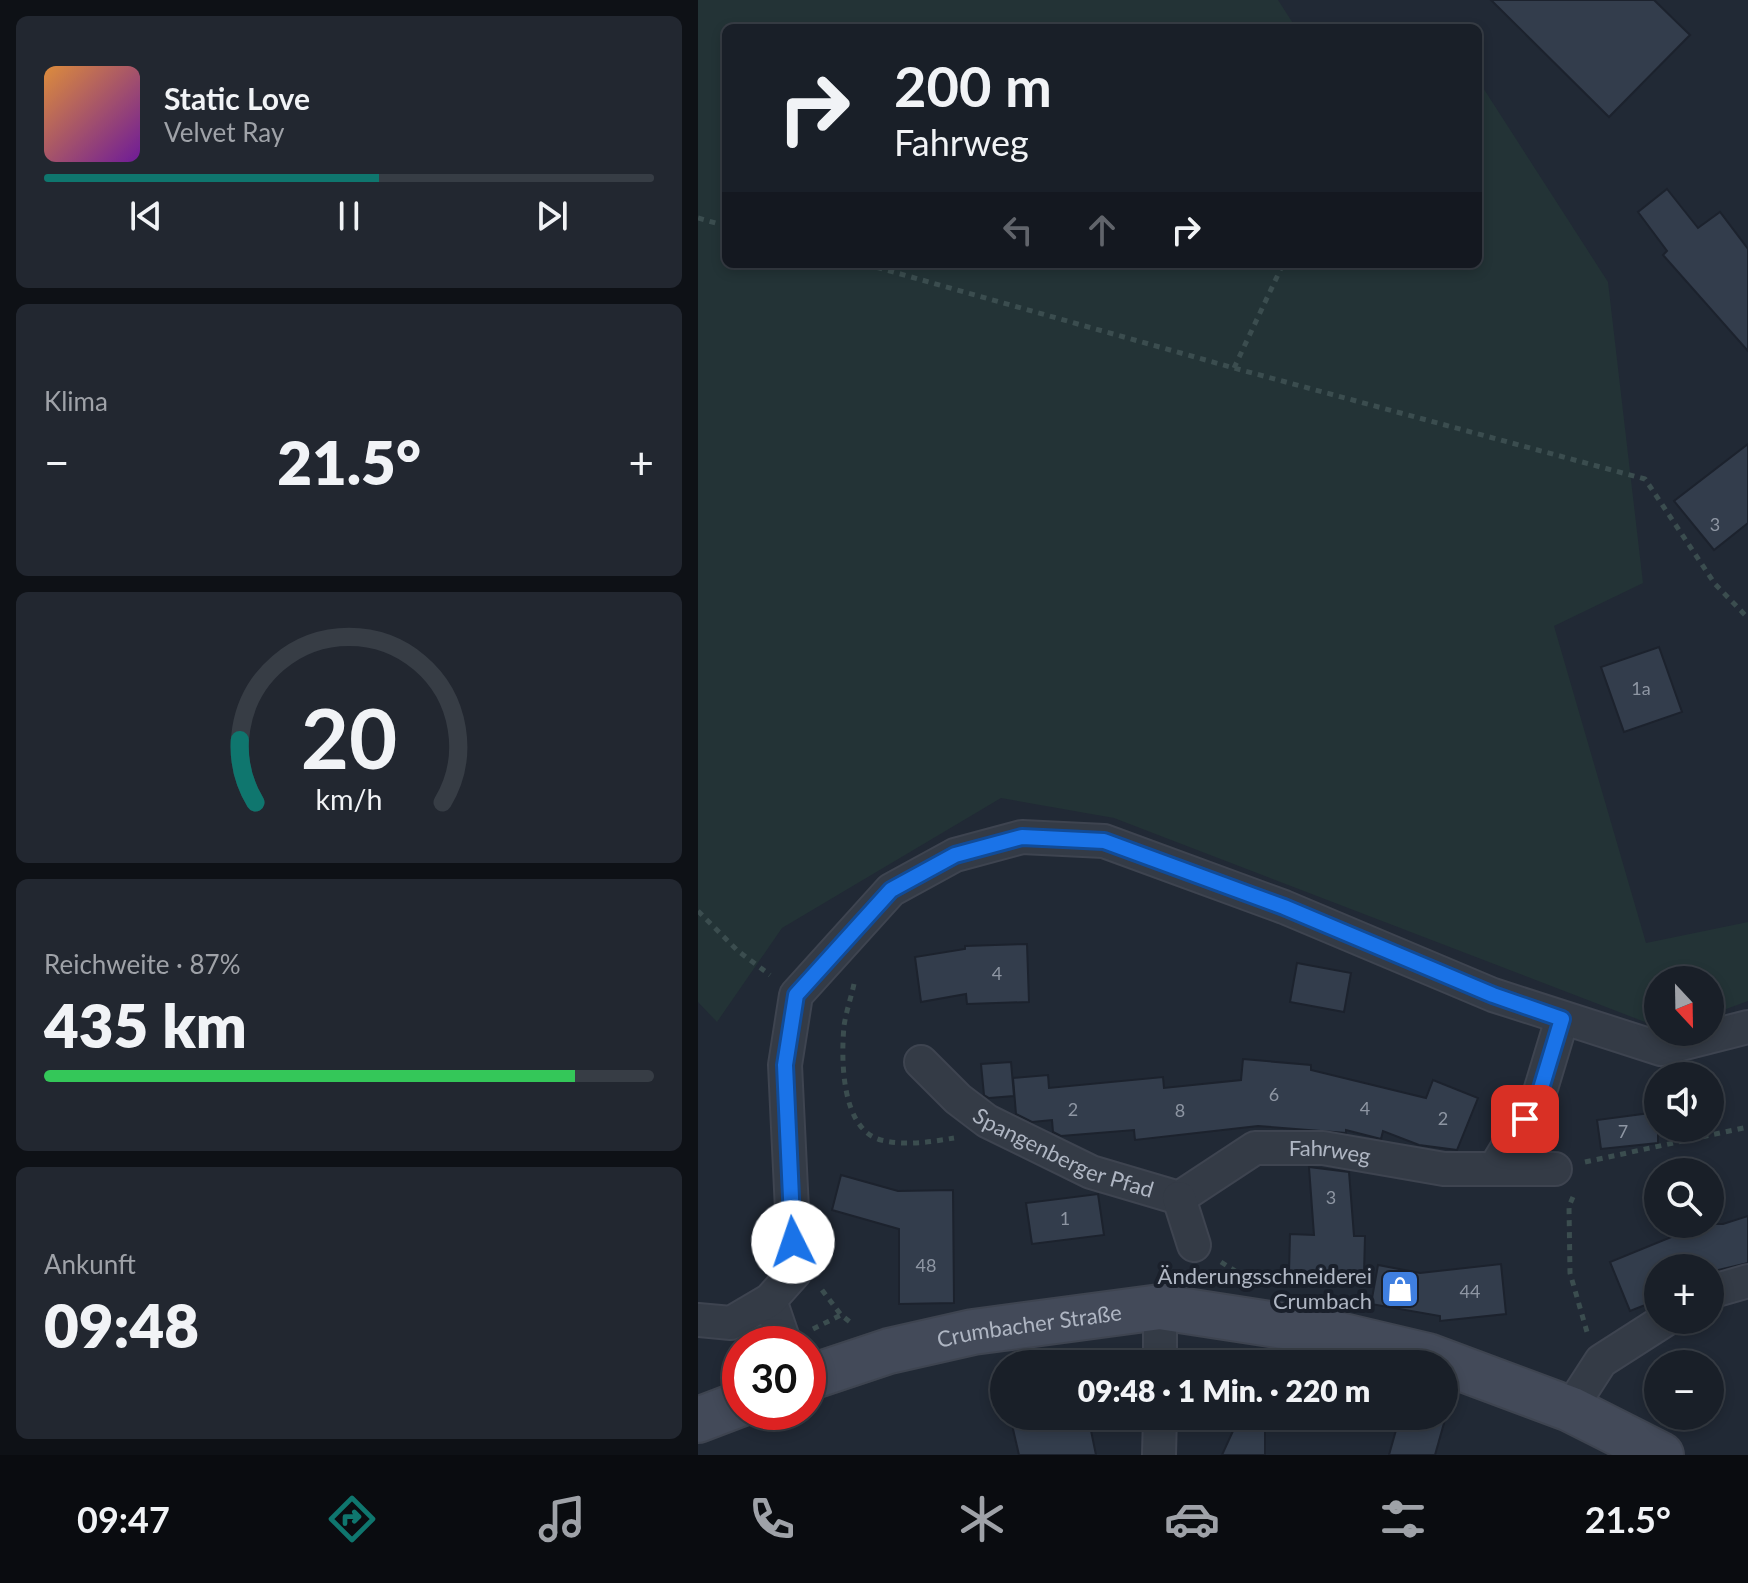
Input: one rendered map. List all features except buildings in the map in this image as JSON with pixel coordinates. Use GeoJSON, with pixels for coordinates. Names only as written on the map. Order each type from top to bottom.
{"type":"FeatureCollection","features":[{"type":"Feature","properties":{"kind":"main road","name":"Crumbacher Straße"},"geometry":{"type":"LineString","coordinates":[[826,1372],[889,1351],[973,1332],[1160,1307],[1335,1334],[1428,1356],[1570,1409],[1661,1455]]}},
{"type":"Feature","properties":{"kind":"main road"},"geometry":{"type":"LineString","coordinates":[[698,1420],[722,1411]]}},
{"type":"Feature","properties":{"kind":"street"},"geometry":{"type":"LineString","coordinates":[[698,1320],[731,1323],[770,1300],[795,1272],[785,1065],[796,995],[891,890],[955,855],[1022,837],[1104,841],[1284,907],[1493,995],[1661,1049],[1748,1027]]}},
{"type":"Feature","properties":{"kind":"street"},"geometry":{"type":"LineString","coordinates":[[1495,1168],[1539,1095],[1562,1019]]}},
{"type":"Feature","properties":{"kind":"street","name":"Spangenberger Pfad"},"geometry":{"type":"LineString","coordinates":[[921,1062],[958,1099],[987,1121],[1091,1172],[1179,1198],[1194,1245]]}},
{"type":"Feature","properties":{"kind":"street","name":"Fahrweg"},"geometry":{"type":"LineString","coordinates":[[1179,1198],[1255,1148],[1323,1148],[1444,1169],[1555,1169]]}},
{"type":"Feature","properties":{"kind":"street"},"geometry":{"type":"LineString","coordinates":[[1724,1288],[1748,1281]]}},
{"type":"Feature","properties":{"kind":"street"},"geometry":{"type":"LineString","coordinates":[[770,1300],[779,1326]]}},
{"type":"Feature","properties":{"kind":"street"},"geometry":{"type":"LineString","coordinates":[[1160,1307],[1160,1350]]}},
{"type":"Feature","properties":{"kind":"street"},"geometry":{"type":"LineString","coordinates":[[1570,1409],[1601,1361],[1644,1333]]}},
{"type":"Feature","properties":{"kind":"street"},"geometry":{"type":"LineString","coordinates":[[1159,1455],[1160,1430]]}},
{"type":"Feature","properties":{"kind":"path"},"geometry":{"type":"LineString","coordinates":[[698,218],[722,225]]}},
{"type":"Feature","properties":{"kind":"path"},"geometry":{"type":"LineString","coordinates":[[879,268],[1645,479],[1715,584],[1748,618]]}},
{"type":"Feature","properties":{"kind":"path"},"geometry":{"type":"LineString","coordinates":[[1234,368],[1281,268]]}},
{"type":"Feature","properties":{"kind":"path"},"geometry":{"type":"LineString","coordinates":[[698,911],[738,951],[796,995]]}},
{"type":"Feature","properties":{"kind":"path"},"geometry":{"type":"LineString","coordinates":[[837,949],[857,971],[844,1025],[845,1087],[854,1121],[877,1140],[909,1144],[953,1138],[987,1121]]}},
{"type":"Feature","properties":{"kind":"path"},"geometry":{"type":"LineString","coordinates":[[1555,1169],[1748,1127]]}},
{"type":"Feature","properties":{"kind":"path"},"geometry":{"type":"LineString","coordinates":[[1588,1171],[1594,1160]]}},
{"type":"Feature","properties":{"kind":"path"},"geometry":{"type":"LineString","coordinates":[[1575,1194],[1569,1206],[1570,1273],[1586,1330],[1601,1361]]}},
{"type":"Feature","properties":{"kind":"path"},"geometry":{"type":"LineString","coordinates":[[795,1272],[819,1287],[841,1315],[889,1351]]}},
{"type":"Feature","properties":{"kind":"shaded area"},"geometry":{"type":"Polygon","coordinates":[[[698,0],[1278,0],[1293,24],[722,24],[722,268],[1482,268],[1482,86],[1608,282],[1643,583],[1554,626],[1646,943],[1748,922],[1748,1001],[1724,1010],[1724,966],[1644,966],[1644,1022],[1114,818],[1001,798],[782,928],[717,1022],[698,1002],[698,0]]]}},
{"type":"Feature","properties":{"kind":"place","name":"Änderungsschneiderei Crumbach"},"geometry":{"type":"Point","coordinates":[1400,1289]}},
{"type":"Feature","properties":{"kind":"route"},"geometry":{"type":"LineString","coordinates":[[793,1242],[785,1065],[796,995],[891,890],[955,855],[1022,837],[1104,841],[1284,907],[1493,995],[1562,1019],[1539,1095],[1525,1119]]}}]}
